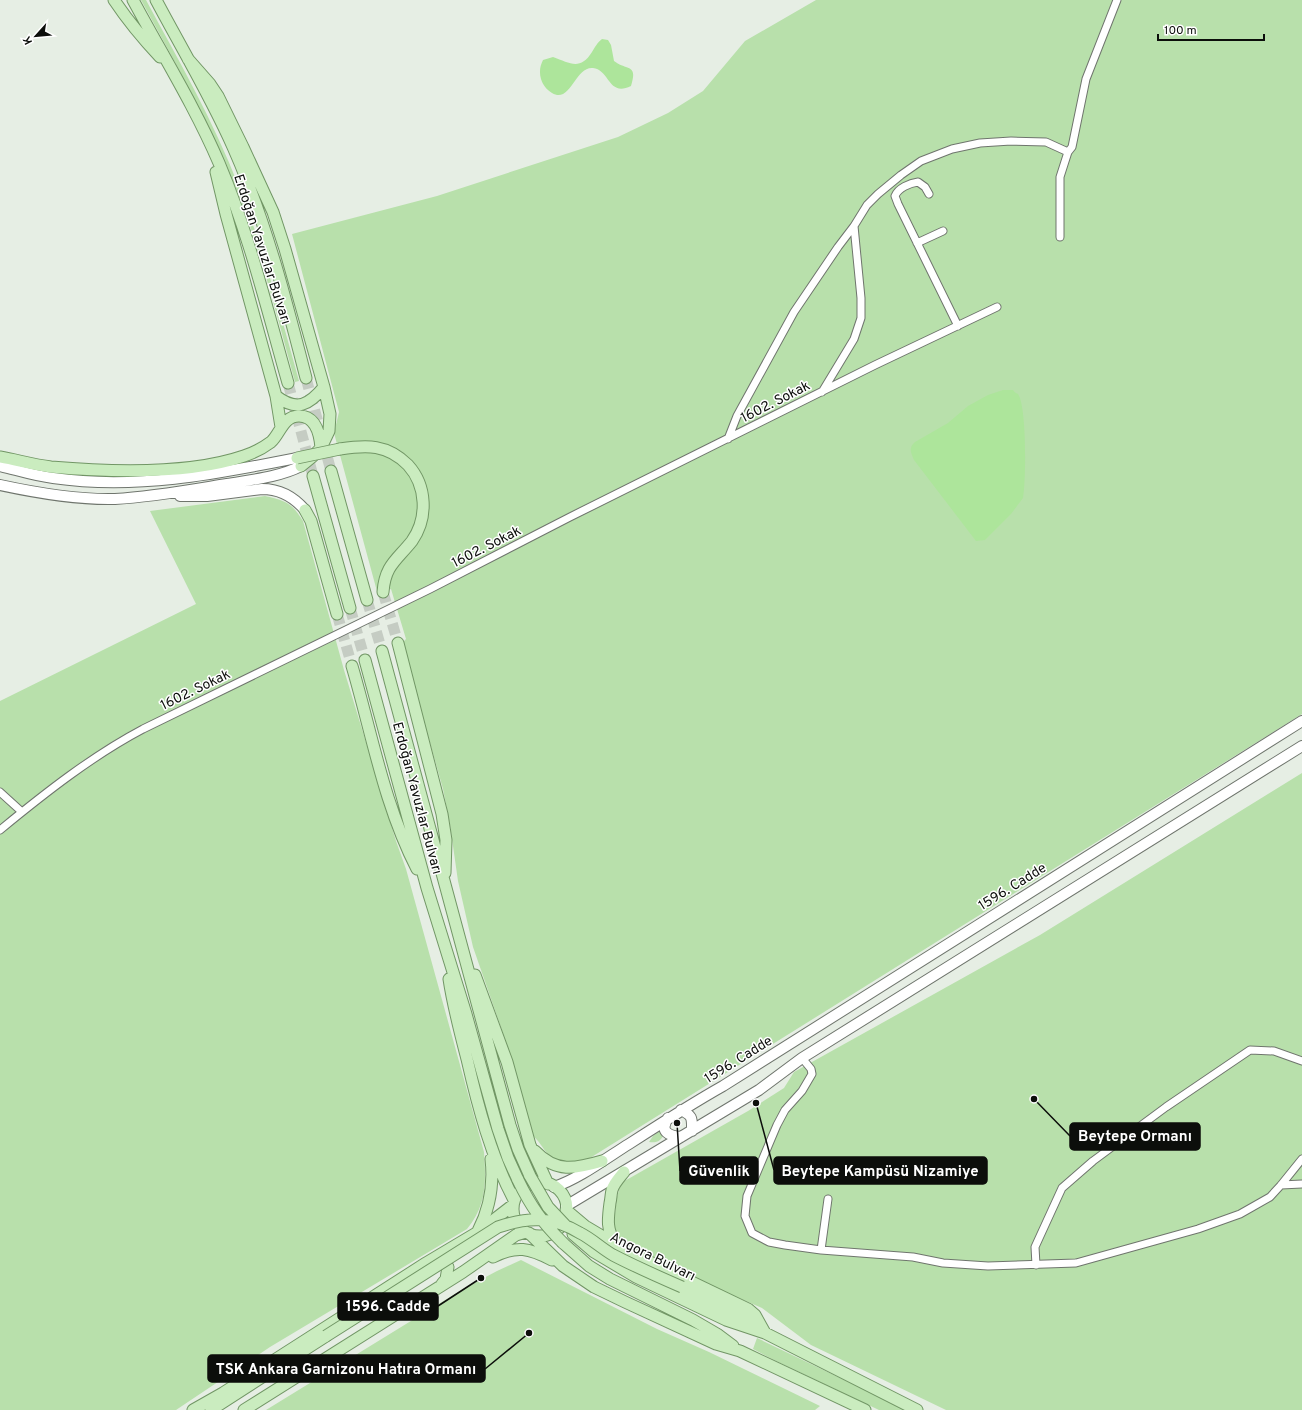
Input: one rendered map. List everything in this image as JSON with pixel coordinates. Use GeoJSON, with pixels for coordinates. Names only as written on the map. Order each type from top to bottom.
{"type":"FeatureCollection","features":[{"type":"Feature","properties":{"kind":"main road"},"geometry":{"type":"LineString","coordinates":[[114,0],[125,17],[142,38],[169,67]]}},
{"type":"Feature","properties":{"kind":"main road","name":"Erdoğan Yavuzlar Bulvarı"},"geometry":{"type":"LineString","coordinates":[[133,0],[200,122],[212,147],[244,229],[288,382]]}},
{"type":"Feature","properties":{"kind":"main road","name":"Erdoğan Yavuzlar Bulvarı"},"geometry":{"type":"LineString","coordinates":[[156,0],[221,121],[255,202],[275,264],[306,378]]}},
{"type":"Feature","properties":{"kind":"main road"},"geometry":{"type":"LineString","coordinates":[[0,485],[52,494],[87,498],[115,499],[196,490],[289,472],[299,462],[312,457],[321,448],[327,438],[330,423],[329,404],[289,263],[272,212],[241,142],[218,96],[188,58]]}},
{"type":"Feature","properties":{"kind":"main road"},"geometry":{"type":"LineString","coordinates":[[212,147],[226,214],[276,396],[281,427]]}},
{"type":"Feature","properties":{"kind":"main road"},"geometry":{"type":"LineString","coordinates":[[276,396],[286,403],[298,406],[315,398],[324,387]]}},
{"type":"Feature","properties":{"kind":"main road"},"geometry":{"type":"LineString","coordinates":[[0,457],[50,467],[134,470],[178,468],[223,461],[251,453],[271,442],[277,436],[281,427],[291,418],[299,416],[306,418],[317,428],[321,448]]}},
{"type":"Feature","properties":{"kind":"main road"},"geometry":{"type":"LineString","coordinates":[[0,466],[52,478],[107,482],[147,482],[299,462],[340,449],[364,446],[386,450],[400,457],[412,470],[420,485],[424,502],[422,518],[416,534],[395,559],[387,572],[383,592]]}},
{"type":"Feature","properties":{"kind":"main road"},"geometry":{"type":"LineString","coordinates":[[331,471],[368,600]]}},
{"type":"Feature","properties":{"kind":"main road"},"geometry":{"type":"LineString","coordinates":[[313,476],[350,608]]}},
{"type":"Feature","properties":{"kind":"main road"},"geometry":{"type":"LineString","coordinates":[[156,495],[193,497],[269,489],[282,492],[292,497],[305,510],[311,522],[337,614]]}},
{"type":"Feature","properties":{"kind":"main road"},"geometry":{"type":"LineString","coordinates":[[398,643],[442,814],[446,840],[444,883]]}},
{"type":"Feature","properties":{"kind":"main road","name":"Erdoğan Yavuzlar Bulvarı"},"geometry":{"type":"LineString","coordinates":[[382,651],[510,1125],[518,1149],[530,1176]]}},
{"type":"Feature","properties":{"kind":"main road","name":"Erdoğan Yavuzlar Bulvarı"},"geometry":{"type":"LineString","coordinates":[[365,660],[427,888],[468,1021],[498,1129],[508,1158],[527,1199],[537,1216],[589,1266],[610,1279],[693,1320],[717,1334],[740,1351]]}},
{"type":"Feature","properties":{"kind":"main road"},"geometry":{"type":"LineString","coordinates":[[352,666],[391,808],[406,847],[427,888]]}},
{"type":"Feature","properties":{"kind":"main road","name":"1596. Cadde"},"geometry":{"type":"LineString","coordinates":[[193,1410],[426,1263],[478,1232],[514,1202],[521,1190],[527,1186],[534,1183],[551,1185],[564,1184],[681,1110],[737,1078],[1302,721]]}},
{"type":"Feature","properties":{"kind":"main road"},"geometry":{"type":"LineString","coordinates":[[566,1208],[758,1090],[802,1058],[1302,746]]}},
{"type":"Feature","properties":{"kind":"main road","name":"Erdoğan Yavuzlar Bulvarı"},"geometry":{"type":"LineString","coordinates":[[458,934],[497,1034],[530,1145],[551,1185]]}},
{"type":"Feature","properties":{"kind":"main road","name":"Erdoğan Yavuzlar Bulvarı"},"geometry":{"type":"LineString","coordinates":[[444,945],[455,1013],[473,1086],[500,1171],[514,1202]]}},
{"type":"Feature","properties":{"kind":"main road"},"geometry":{"type":"LineString","coordinates":[[681,1110],[690,1115],[692,1120],[692,1131]]}},
{"type":"Feature","properties":{"kind":"main road"},"geometry":{"type":"LineString","coordinates":[[668,1118],[664,1128],[666,1132],[672,1136],[681,1137]]}},
{"type":"Feature","properties":{"kind":"main road"},"geometry":{"type":"LineString","coordinates":[[478,1232],[485,1216],[492,1192],[493,1175],[490,1141]]}},
{"type":"Feature","properties":{"kind":"main road"},"geometry":{"type":"LineString","coordinates":[[530,1145],[540,1156],[550,1163],[564,1168],[578,1168],[602,1161]]}},
{"type":"Feature","properties":{"kind":"main road"},"geometry":{"type":"LineString","coordinates":[[618,1245],[612,1238],[609,1230],[608,1213],[612,1190],[617,1180],[624,1172]]}},
{"type":"Feature","properties":{"kind":"main road","name":"Angora Bulvarı"},"geometry":{"type":"LineString","coordinates":[[530,1176],[548,1206],[573,1234],[594,1252],[636,1277],[726,1320],[765,1333],[917,1410]]}},
{"type":"Feature","properties":{"kind":"main road"},"geometry":{"type":"LineString","coordinates":[[244,1410],[462,1272],[516,1235],[527,1232],[543,1236],[557,1230],[565,1218],[566,1208],[562,1195],[551,1185]]}},
{"type":"Feature","properties":{"kind":"main road"},"geometry":{"type":"LineString","coordinates":[[514,1202],[515,1220],[519,1226],[560,1262],[594,1287],[716,1344],[740,1351],[865,1410]]}},
{"type":"Feature","properties":{"kind":"main road","name":"Angora Bulvarı"},"geometry":{"type":"LineString","coordinates":[[566,1208],[585,1226],[627,1251],[748,1309],[755,1315],[765,1333]]}},
{"type":"Feature","properties":{"kind":"main road","name":"Angora Bulvarı"},"geometry":{"type":"LineString","coordinates":[[211,1410],[498,1227],[523,1220],[544,1220],[565,1225],[580,1233],[611,1254],[748,1318],[765,1333]]}},
{"type":"Feature","properties":{"kind":"main road"},"geometry":{"type":"LineString","coordinates":[[560,1262],[555,1249],[556,1242],[573,1226],[578,1224],[585,1226]]}},
{"type":"Feature","properties":{"kind":"main road"},"geometry":{"type":"LineString","coordinates":[[462,1272],[505,1251],[514,1249],[528,1250],[560,1262]]}},
{"type":"Feature","properties":{"kind":"main road"},"geometry":{"type":"LineString","coordinates":[[426,1263],[443,1263],[448,1267],[446,1279],[440,1286]]}},
{"type":"Feature","properties":{"kind":"street"},"geometry":{"type":"LineString","coordinates":[[1060,236],[1060,177],[1068,152],[1072,147],[1086,79],[1117,0]]}},
{"type":"Feature","properties":{"kind":"street"},"geometry":{"type":"LineString","coordinates":[[728,439],[737,416],[794,312],[868,205],[901,175],[921,161],[952,149],[980,143],[1011,141],[1046,142],[1068,152]]}},
{"type":"Feature","properties":{"kind":"street"},"geometry":{"type":"LineString","coordinates":[[929,194],[925,187],[918,182],[899,190],[895,196],[958,326]]}},
{"type":"Feature","properties":{"kind":"street"},"geometry":{"type":"LineString","coordinates":[[822,392],[854,340],[861,318],[861,298],[854,226]]}},
{"type":"Feature","properties":{"kind":"street"},"geometry":{"type":"LineString","coordinates":[[917,243],[943,231]]}},
{"type":"Feature","properties":{"kind":"street","name":"1602. Sokak"},"geometry":{"type":"LineString","coordinates":[[0,830],[78,770],[120,741],[327,638],[430,589],[822,392],[997,307]]}},
{"type":"Feature","properties":{"kind":"street"},"geometry":{"type":"LineString","coordinates":[[0,792],[22,812]]}},
{"type":"Feature","properties":{"kind":"street"},"geometry":{"type":"LineString","coordinates":[[1036,1265],[1035,1247],[1062,1188],[1093,1161],[1166,1107],[1250,1050],[1274,1051],[1302,1061]]}},
{"type":"Feature","properties":{"kind":"street"},"geometry":{"type":"LineString","coordinates":[[802,1058],[811,1069],[812,1074],[802,1091],[785,1110],[777,1125],[747,1196],[745,1216],[752,1232],[769,1242],[821,1250],[913,1257],[943,1263],[988,1266],[1076,1263],[1198,1229],[1240,1214],[1270,1197],[1302,1158]]}},
{"type":"Feature","properties":{"kind":"street"},"geometry":{"type":"LineString","coordinates":[[1281,1185],[1302,1184]]}},
{"type":"Feature","properties":{"kind":"street"},"geometry":{"type":"LineString","coordinates":[[821,1250],[828,1199]]}},
{"type":"Feature","properties":{"kind":"shaded area"},"geometry":{"type":"Polygon","coordinates":[[[141,0],[146,0],[196,92],[229,163],[248,211],[264,259],[299,381],[295,382],[276,311],[239,196],[205,121],[141,0]]]}},
{"type":"Feature","properties":{"kind":"shaded area"},"geometry":{"type":"Polygon","coordinates":[[[816,0],[1302,0],[1302,714],[590,1158],[574,1162],[563,1162],[552,1158],[534,1137],[513,1062],[473,947],[458,881],[443,789],[402,643],[406,639],[391,589],[378,595],[334,433],[339,412],[292,234],[437,196],[618,137],[668,113],[703,91],[745,41],[816,0]]]}},
{"type":"Feature","properties":{"kind":"shaded area"},"geometry":{"type":"Polygon","coordinates":[[[602,39],[608,40],[611,45],[614,61],[632,71],[633,79],[631,86],[618,88],[613,86],[603,73],[593,68],[587,69],[582,73],[564,93],[558,95],[552,93],[546,88],[540,74],[543,60],[553,57],[570,63],[579,64],[588,58],[602,39]]]}},
{"type":"Feature","properties":{"kind":"shaded area"},"geometry":{"type":"Polygon","coordinates":[[[1003,390],[1013,390],[1018,394],[1021,402],[1025,444],[1023,498],[1011,514],[985,540],[976,541],[914,460],[911,453],[911,446],[915,442],[948,423],[968,406],[988,395],[1003,390]]]}},
{"type":"Feature","properties":{"kind":"shaded area"},"geometry":{"type":"Polygon","coordinates":[[[265,496],[287,503],[295,510],[303,521],[344,670],[396,841],[406,869],[484,1152],[485,1183],[482,1202],[474,1220],[467,1229],[270,1347],[176,1410],[0,1410],[0,701],[196,604],[150,511],[265,496]]]}},
{"type":"Feature","properties":{"kind":"shaded area"},"geometry":{"type":"Polygon","coordinates":[[[1302,773],[1302,1410],[946,1410],[811,1345],[762,1308],[699,1281],[684,1272],[641,1252],[621,1240],[614,1230],[617,1197],[621,1183],[748,1111],[784,1088],[794,1072],[1040,935],[1302,773]]]}},
{"type":"Feature","properties":{"kind":"shaded area"},"geometry":{"type":"Polygon","coordinates":[[[658,1132],[661,1132],[663,1136],[660,1140],[649,1142],[653,1136],[658,1132]]]}},
{"type":"Feature","properties":{"kind":"shaded area"},"geometry":{"type":"Polygon","coordinates":[[[521,1260],[657,1329],[709,1352],[820,1406],[815,1410],[266,1410],[463,1289],[521,1260]]]}},
{"type":"Feature","properties":{"kind":"shaded area"},"geometry":{"type":"Polygon","coordinates":[[[757,1338],[907,1410],[879,1410],[776,1361],[753,1349],[757,1338]]]}},
{"type":"Feature","properties":{"kind":"tunnel"},"geometry":{"type":"LineString","coordinates":[[306,378],[331,471]]}},
{"type":"Feature","properties":{"kind":"tunnel"},"geometry":{"type":"LineString","coordinates":[[288,383],[313,476]]}},
{"type":"Feature","properties":{"kind":"tunnel"},"geometry":{"type":"LineString","coordinates":[[383,592],[398,643]]}},
{"type":"Feature","properties":{"kind":"tunnel"},"geometry":{"type":"LineString","coordinates":[[367,600],[382,651]]}},
{"type":"Feature","properties":{"kind":"tunnel"},"geometry":{"type":"LineString","coordinates":[[350,608],[365,660]]}},
{"type":"Feature","properties":{"kind":"tunnel"},"geometry":{"type":"LineString","coordinates":[[337,614],[352,666]]}},
{"type":"Feature","properties":{"kind":"place","name":"Beytepe Ormanı"},"geometry":{"type":"Point","coordinates":[1034,1099]}},
{"type":"Feature","properties":{"kind":"place","name":"Beytepe Kampüsü Nizamiye"},"geometry":{"type":"Point","coordinates":[756,1103]}},
{"type":"Feature","properties":{"kind":"place","name":"Güvenlik"},"geometry":{"type":"Point","coordinates":[677,1123]}},
{"type":"Feature","properties":{"kind":"place","name":"1596. Cadde"},"geometry":{"type":"Point","coordinates":[481,1278]}},
{"type":"Feature","properties":{"kind":"place","name":"TSK Ankara Garnizonu Hatıra Ormanı"},"geometry":{"type":"Point","coordinates":[529,1333]}}]}
